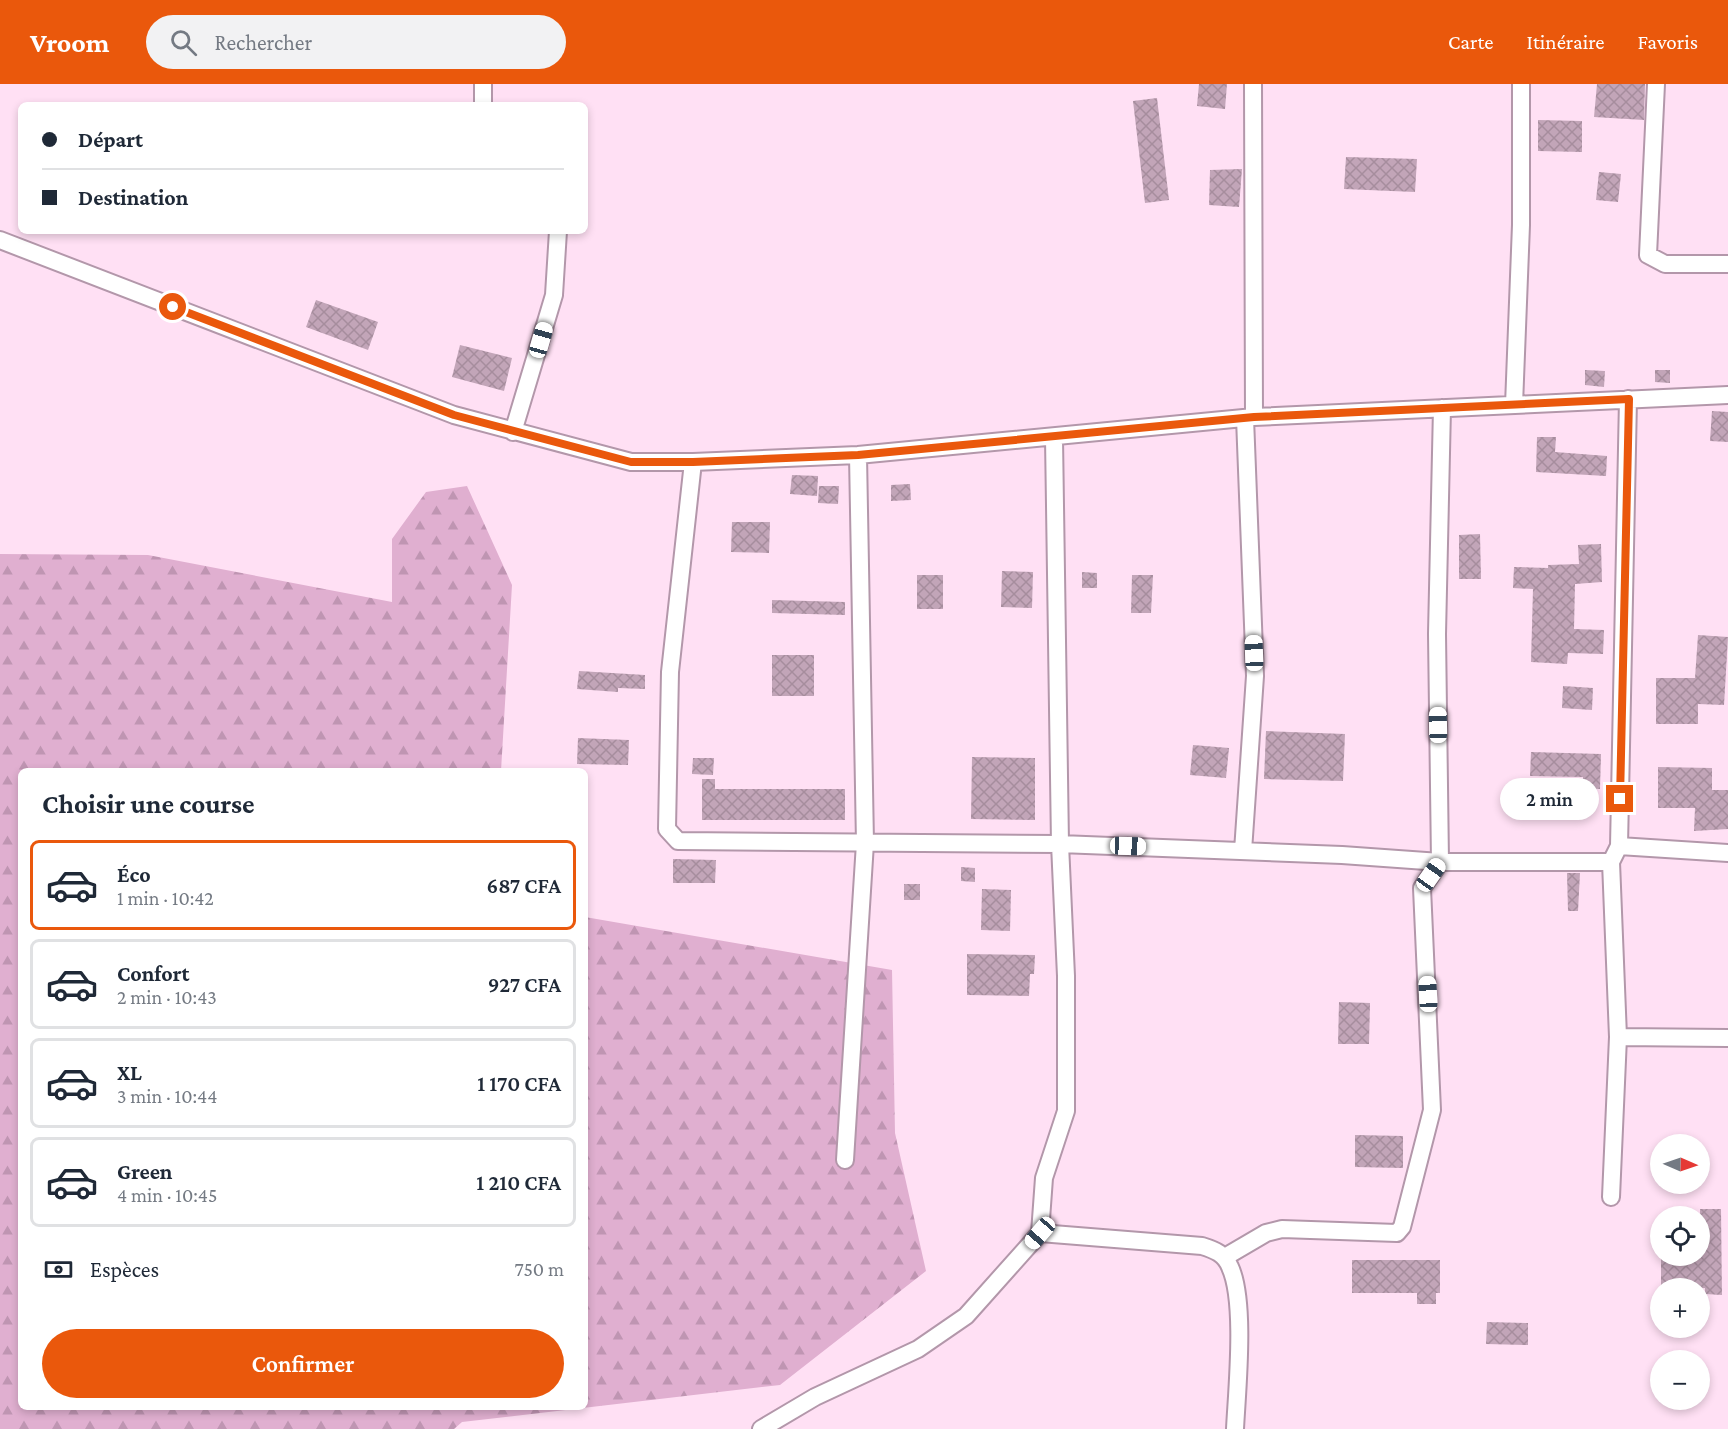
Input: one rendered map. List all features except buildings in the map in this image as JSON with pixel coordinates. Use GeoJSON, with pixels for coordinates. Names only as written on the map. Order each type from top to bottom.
{"type":"FeatureCollection","features":[{"type":"Feature","properties":{"kind":"street"},"geometry":{"type":"LineString","coordinates":[[483,84],[483,102]]}},
{"type":"Feature","properties":{"kind":"street"},"geometry":{"type":"LineString","coordinates":[[1243,851],[1255,676],[1249,418],[1252,84]]}},
{"type":"Feature","properties":{"kind":"street"},"geometry":{"type":"LineString","coordinates":[[1515,405],[1521,225],[1521,84]]}},
{"type":"Feature","properties":{"kind":"street"},"geometry":{"type":"LineString","coordinates":[[1656,84],[1648,255],[1665,264],[1728,264]]}},
{"type":"Feature","properties":{"kind":"street"},"geometry":{"type":"LineString","coordinates":[[513,432],[554,295],[558,234]]}},
{"type":"Feature","properties":{"kind":"street"},"geometry":{"type":"LineString","coordinates":[[0,240],[454,415],[631,462],[693,462],[858,455],[1249,418],[1728,395]]}},
{"type":"Feature","properties":{"kind":"street"},"geometry":{"type":"LineString","coordinates":[[1611,1197],[1618,1037],[1611,862],[1619,846],[1629,399]]}},
{"type":"Feature","properties":{"kind":"street"},"geometry":{"type":"LineString","coordinates":[[1225,1257],[1266,1233],[1282,1229],[1397,1233],[1402,1227],[1432,1110],[1422,888],[1440,862],[1437,634],[1442,408]]}},
{"type":"Feature","properties":{"kind":"street"},"geometry":{"type":"LineString","coordinates":[[761,1429],[814,1396],[918,1349],[966,1316],[1040,1233],[1044,1178],[1066,1111],[1066,976],[1060,844],[1054,438]]}},
{"type":"Feature","properties":{"kind":"street"},"geometry":{"type":"LineString","coordinates":[[845,1160],[865,843],[858,455]]}},
{"type":"Feature","properties":{"kind":"street"},"geometry":{"type":"LineString","coordinates":[[693,462],[670,672],[667,829],[678,842],[1060,844],[1440,862],[1611,862]]}},
{"type":"Feature","properties":{"kind":"street"},"geometry":{"type":"LineString","coordinates":[[1619,846],[1728,853]]}},
{"type":"Feature","properties":{"kind":"street"},"geometry":{"type":"LineString","coordinates":[[1618,1037],[1728,1038]]}},
{"type":"Feature","properties":{"kind":"street"},"geometry":{"type":"LineString","coordinates":[[1040,1233],[1202,1246],[1216,1250],[1225,1257],[1231,1268],[1239,1322],[1235,1429]]}},
{"type":"Feature","properties":{"kind":"green space"},"geometry":{"type":"Polygon","coordinates":[[[467,486],[512,585],[501,768],[18,768],[18,1410],[565,1410],[462,1422],[454,1429],[0,1429],[0,554],[148,555],[392,602],[392,539],[426,492],[467,486]]]}},
{"type":"Feature","properties":{"kind":"green space"},"geometry":{"type":"Polygon","coordinates":[[[588,918],[892,970],[895,1133],[926,1271],[780,1385],[588,1407],[588,918]]]}},
{"type":"Feature","properties":{"kind":"route"},"geometry":{"type":"LineString","coordinates":[[173,307],[454,415],[590,453],[631,462],[693,462],[858,455],[1254,417],[1629,399],[1620,799]]}}]}
